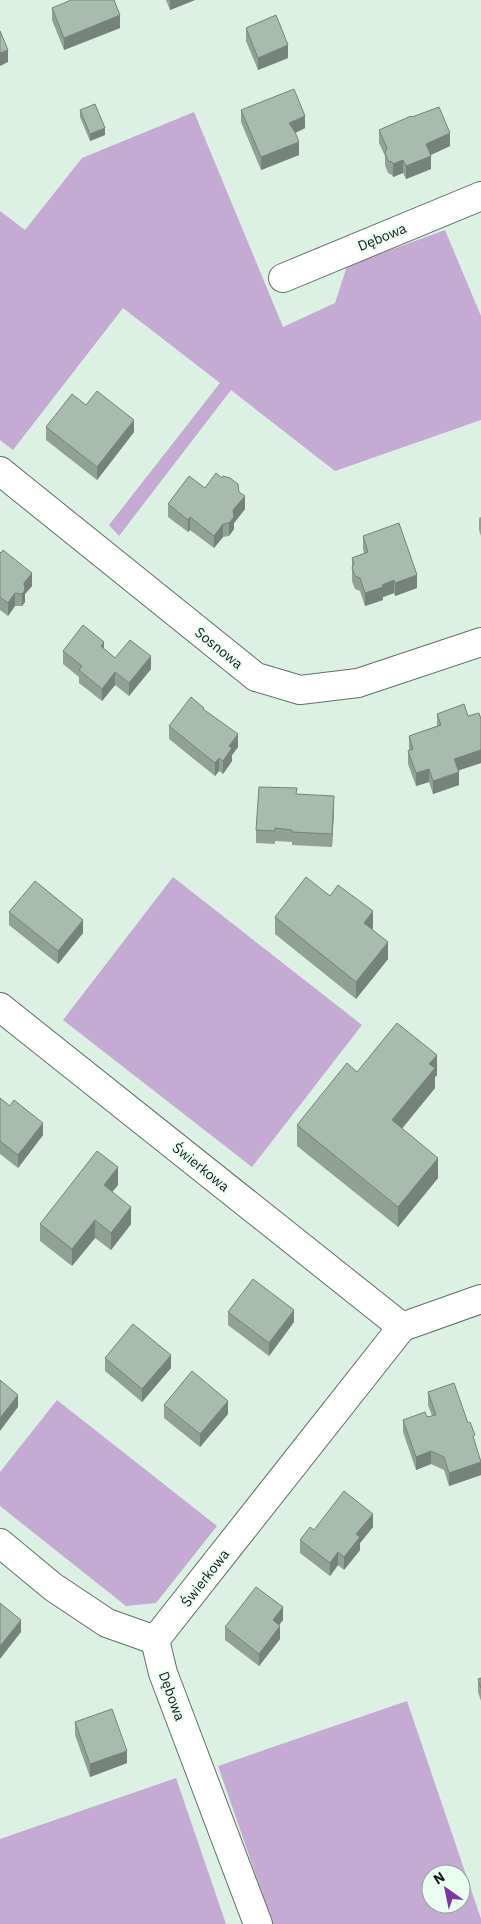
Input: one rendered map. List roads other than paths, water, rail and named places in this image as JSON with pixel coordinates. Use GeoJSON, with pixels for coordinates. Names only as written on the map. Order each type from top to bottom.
{"type":"FeatureCollection","features":[{"type":"Feature","properties":{"kind":"street","name":"Dębowa"},"geometry":{"type":"LineString","coordinates":[[283,278],[481,196]]}},
{"type":"Feature","properties":{"kind":"street","name":"Sosnowa"},"geometry":{"type":"LineString","coordinates":[[0,471],[256,677],[300,690],[358,683],[481,642]]}},
{"type":"Feature","properties":{"kind":"street","name":"Świerkowa"},"geometry":{"type":"LineString","coordinates":[[0,1006],[402,1327],[155,1640]]}},
{"type":"Feature","properties":{"kind":"street"},"geometry":{"type":"LineString","coordinates":[[402,1327],[481,1299]]}},
{"type":"Feature","properties":{"kind":"street"},"geometry":{"type":"LineString","coordinates":[[0,1543],[53,1586],[107,1622],[155,1640]]}},
{"type":"Feature","properties":{"kind":"street","name":"Dębowa"},"geometry":{"type":"LineString","coordinates":[[155,1640],[163,1673],[258,1924]]}}]}
